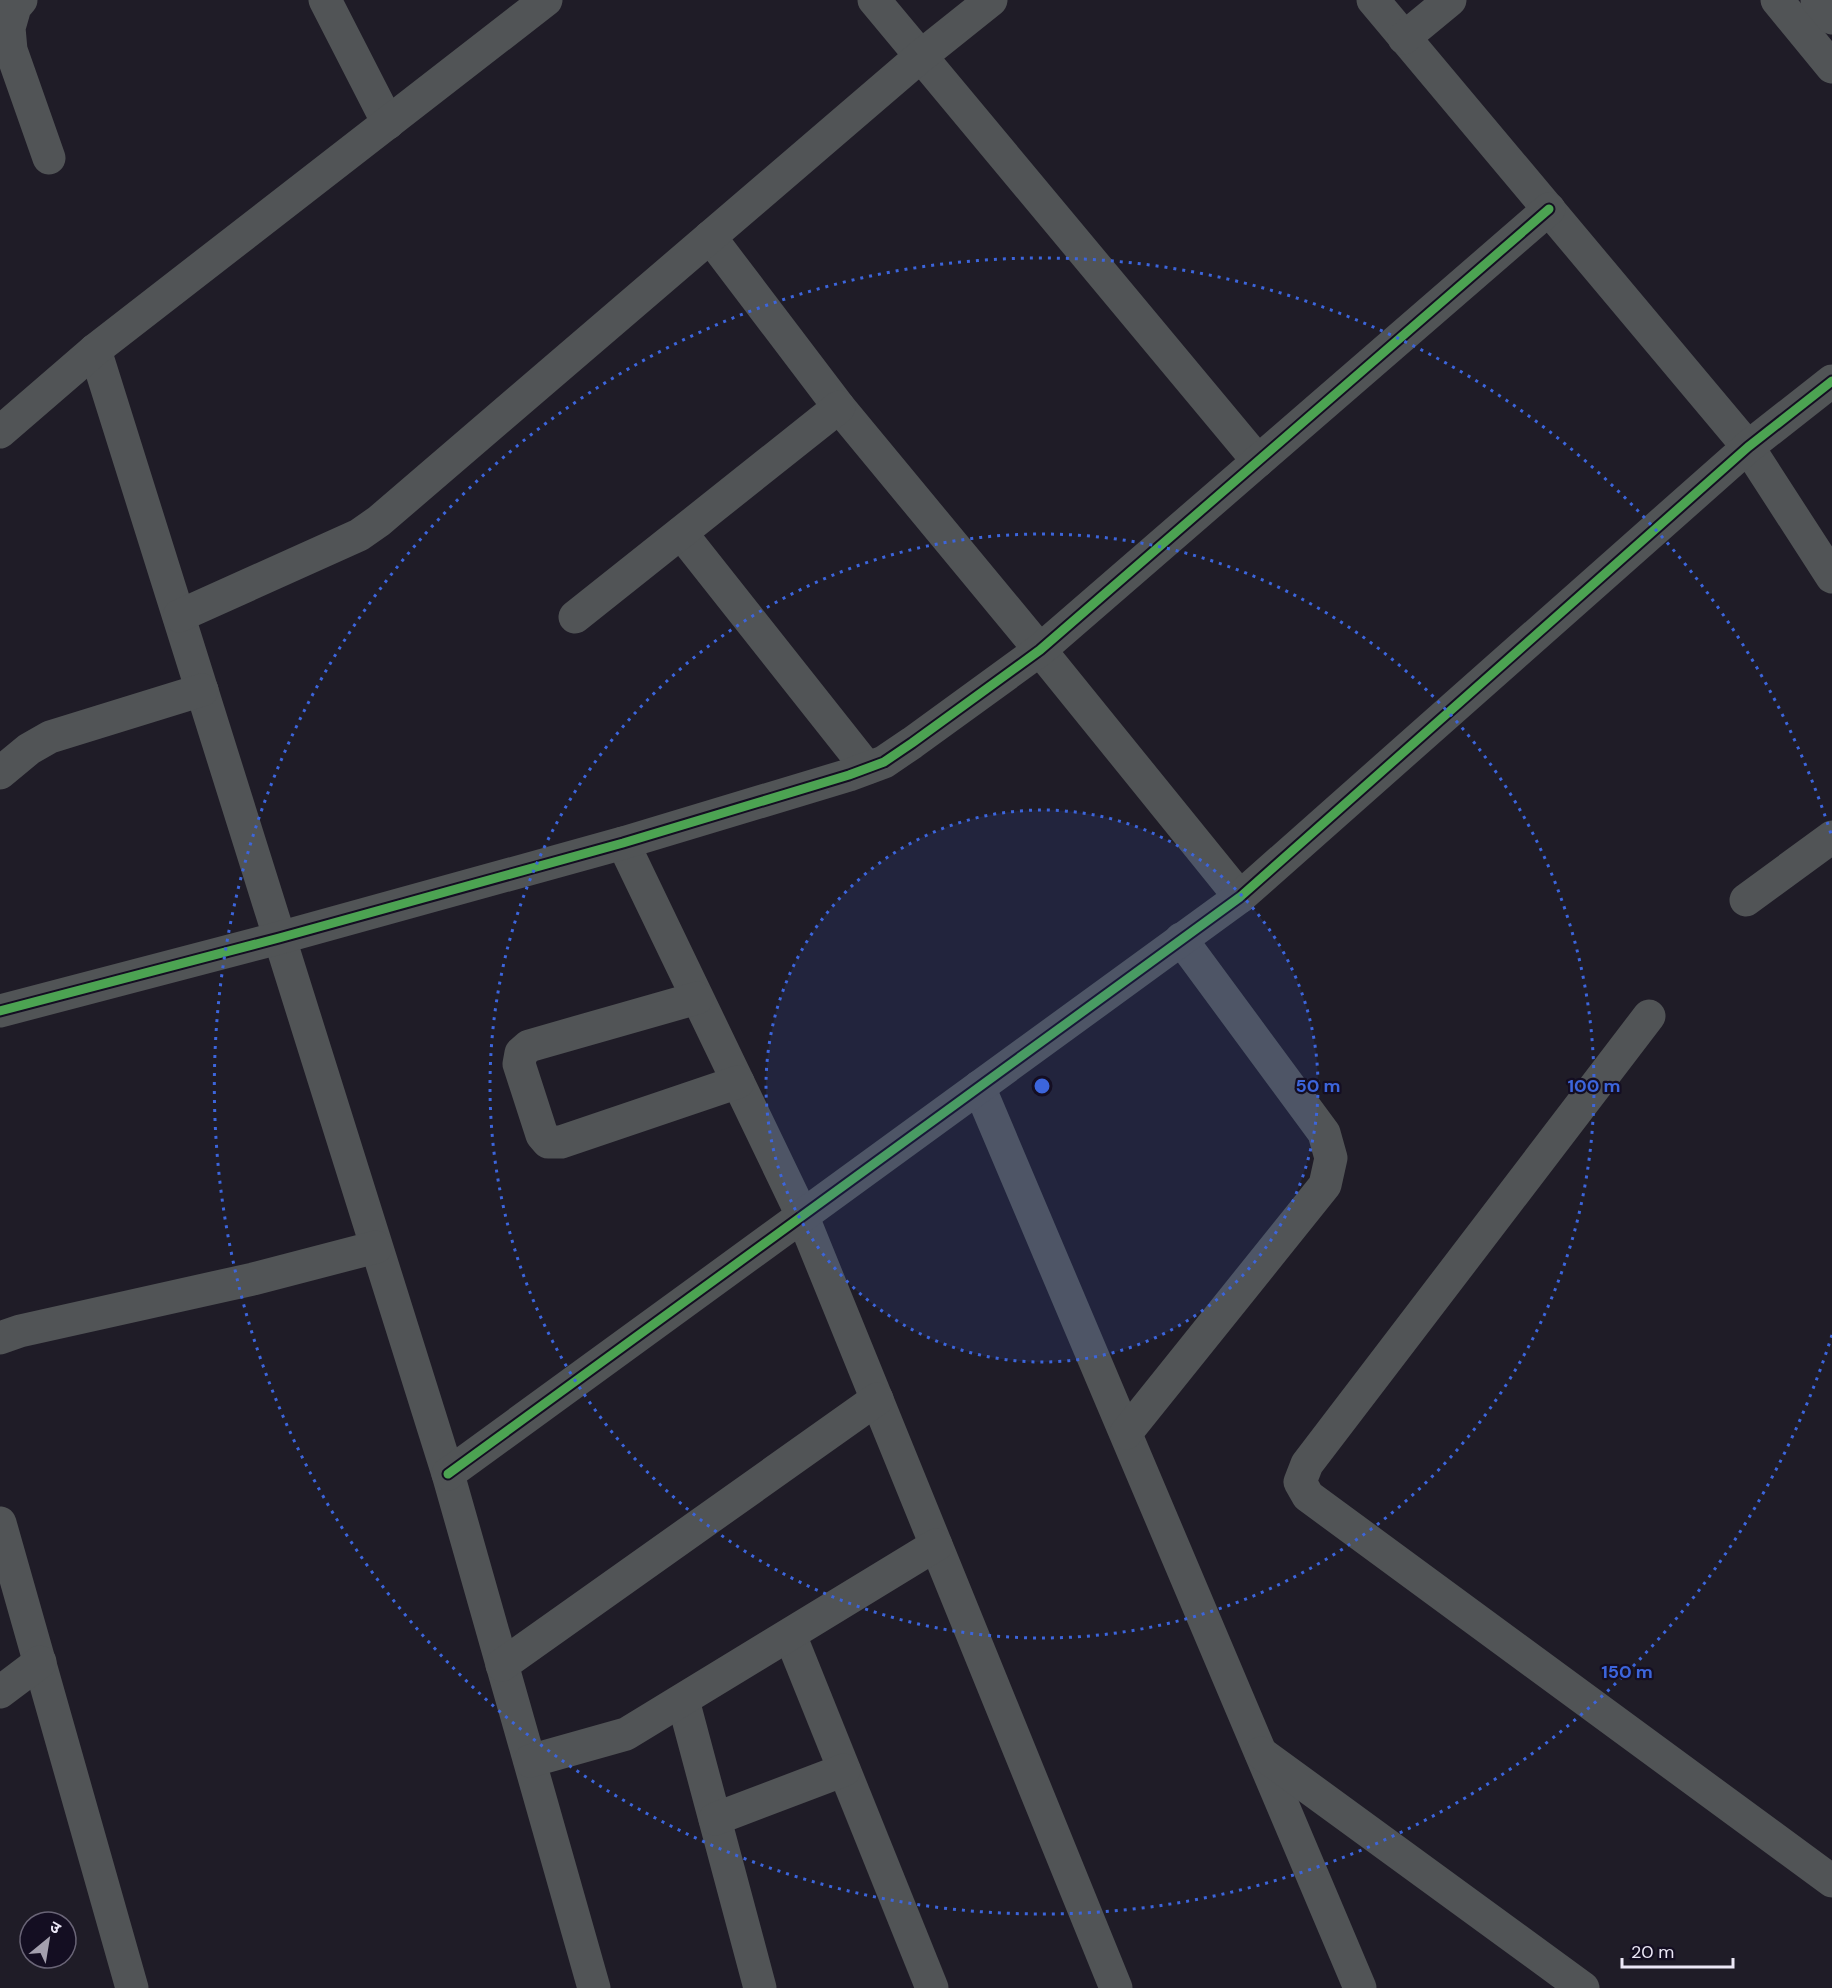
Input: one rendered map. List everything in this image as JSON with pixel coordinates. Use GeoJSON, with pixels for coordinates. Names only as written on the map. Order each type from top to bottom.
{"type":"FeatureCollection","features":[{"type":"Feature","properties":{"kind":"street"},"geometry":{"type":"LineString","coordinates":[[21,0],[15,7],[9,28],[11,50],[49,158]]}},
{"type":"Feature","properties":{"kind":"street"},"geometry":{"type":"LineString","coordinates":[[325,0],[388,123]]}},
{"type":"Feature","properties":{"kind":"street"},"geometry":{"type":"LineString","coordinates":[[0,432],[95,350],[546,0]]}},
{"type":"Feature","properties":{"kind":"street"},"geometry":{"type":"LineString","coordinates":[[874,0],[1258,461]]}},
{"type":"Feature","properties":{"kind":"street"},"geometry":{"type":"LineString","coordinates":[[179,616],[359,535],[378,521],[921,56],[991,0]]}},
{"type":"Feature","properties":{"kind":"street"},"geometry":{"type":"LineString","coordinates":[[1372,0],[1749,447],[1832,577]]}},
{"type":"Feature","properties":{"kind":"street"},"geometry":{"type":"LineString","coordinates":[[1404,38],[1449,0]]}},
{"type":"Feature","properties":{"kind":"street"},"geometry":{"type":"LineString","coordinates":[[1777,0],[1832,67]]}},
{"type":"Feature","properties":{"kind":"street"},"geometry":{"type":"LineString","coordinates":[[1817,0],[1832,18]]}},
{"type":"Feature","properties":{"kind":"street"},"geometry":{"type":"LineString","coordinates":[[0,1011],[279,938],[623,843],[849,775],[884,762],[1040,650],[1549,209]]}},
{"type":"Feature","properties":{"kind":"street"},"geometry":{"type":"LineString","coordinates":[[710,237],[839,407],[1240,897]]}},
{"type":"Feature","properties":{"kind":"street"},"geometry":{"type":"LineString","coordinates":[[95,350],[448,1474],[594,1988]]}},
{"type":"Feature","properties":{"kind":"street"},"geometry":{"type":"LineString","coordinates":[[448,1474],[1240,897],[1749,447],[1832,381]]}},
{"type":"Feature","properties":{"kind":"street"},"geometry":{"type":"LineString","coordinates":[[575,617],[839,407]]}},
{"type":"Feature","properties":{"kind":"street"},"geometry":{"type":"LineString","coordinates":[[681,533],[867,768]]}},
{"type":"Feature","properties":{"kind":"street"},"geometry":{"type":"LineString","coordinates":[[0,773],[29,749],[50,737],[202,690]]}},
{"type":"Feature","properties":{"kind":"street"},"geometry":{"type":"LineString","coordinates":[[1746,900],[1832,837]]}},
{"type":"Feature","properties":{"kind":"street"},"geometry":{"type":"LineString","coordinates":[[623,843],[802,1215],[1116,1988]]}},
{"type":"Feature","properties":{"kind":"street"},"geometry":{"type":"LineString","coordinates":[[1126,1433],[1325,1185],[1331,1158],[1324,1133],[1181,939]]}},
{"type":"Feature","properties":{"kind":"street"},"geometry":{"type":"LineString","coordinates":[[697,998],[529,1046],[521,1053],[519,1064],[542,1135],[548,1142],[561,1142],[738,1082]]}},
{"type":"Feature","properties":{"kind":"street"},"geometry":{"type":"LineString","coordinates":[[1648,1016],[1307,1464],[1300,1482],[1308,1496],[1829,1873]]}},
{"type":"Feature","properties":{"kind":"street"},"geometry":{"type":"LineString","coordinates":[[979,1087],[1360,1988]]}},
{"type":"Feature","properties":{"kind":"street"},"geometry":{"type":"LineString","coordinates":[[0,1338],[20,1331],[253,1280],[376,1247]]}},
{"type":"Feature","properties":{"kind":"street"},"geometry":{"type":"LineString","coordinates":[[502,1665],[877,1399]]}},
{"type":"Feature","properties":{"kind":"street"},"geometry":{"type":"LineString","coordinates":[[0,1523],[132,1988]]}},
{"type":"Feature","properties":{"kind":"street"},"geometry":{"type":"LineString","coordinates":[[530,1761],[626,1734],[936,1545]]}},
{"type":"Feature","properties":{"kind":"street"},"geometry":{"type":"LineString","coordinates":[[790,1635],[932,1988]]}},
{"type":"Feature","properties":{"kind":"street"},"geometry":{"type":"LineString","coordinates":[[0,1692],[39,1662]]}},
{"type":"Feature","properties":{"kind":"street"},"geometry":{"type":"LineString","coordinates":[[683,1700],[760,1988]]}},
{"type":"Feature","properties":{"kind":"street"},"geometry":{"type":"LineString","coordinates":[[1261,1753],[1583,1988]]}},
{"type":"Feature","properties":{"kind":"street"},"geometry":{"type":"LineString","coordinates":[[715,1819],[844,1770]]}},
{"type":"Feature","properties":{"kind":"cycle path"},"geometry":{"type":"LineString","coordinates":[[0,1011],[279,938],[623,843],[849,775],[884,762],[1040,650],[1549,209]]}},
{"type":"Feature","properties":{"kind":"cycle path"},"geometry":{"type":"LineString","coordinates":[[448,1474],[1240,897],[1748,447],[1832,381]]}}]}
